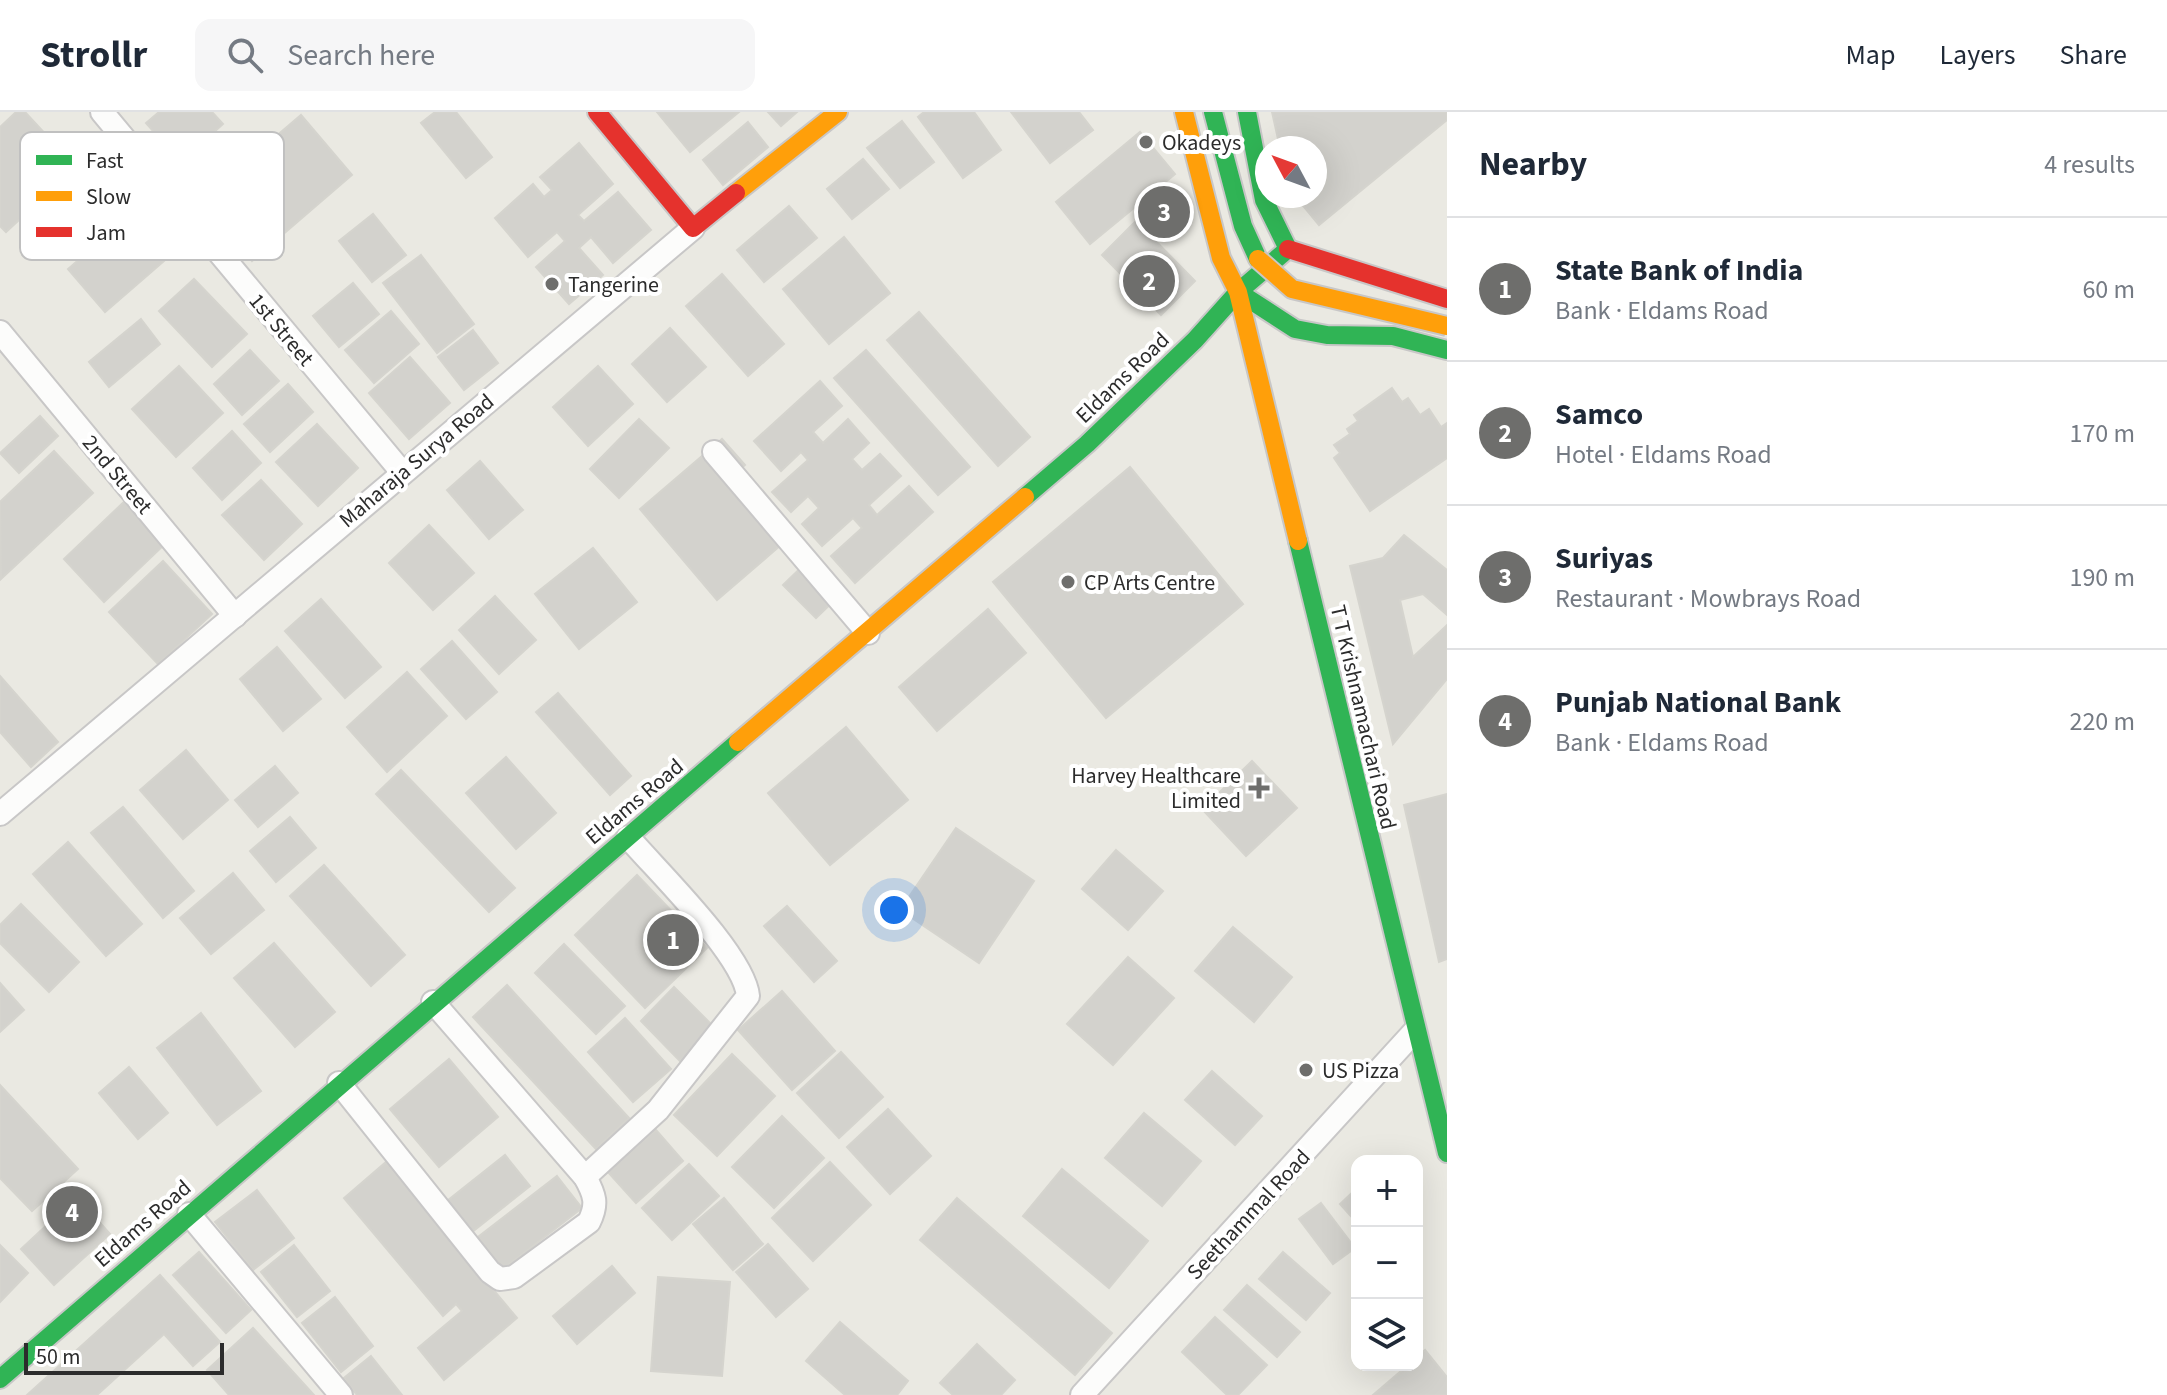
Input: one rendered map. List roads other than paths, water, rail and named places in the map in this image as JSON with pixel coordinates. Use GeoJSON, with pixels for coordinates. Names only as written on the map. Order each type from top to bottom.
{"type":"FeatureCollection","features":[{"type":"Feature","properties":{"kind":"main road"},"geometry":{"type":"LineString","coordinates":[[597,112],[693,228]]}},
{"type":"Feature","properties":{"kind":"main road","name":"Maharaja Surya Road"},"geometry":{"type":"LineString","coordinates":[[693,228],[838,112]]}},
{"type":"Feature","properties":{"kind":"main road"},"geometry":{"type":"LineString","coordinates":[[1184,112],[1221,258],[1238,292],[1278,323],[1303,334],[1395,336],[1447,350]]}},
{"type":"Feature","properties":{"kind":"main road"},"geometry":{"type":"LineString","coordinates":[[1213,112],[1243,226],[1258,259],[1292,289],[1447,326]]}},
{"type":"Feature","properties":{"kind":"main road"},"geometry":{"type":"LineString","coordinates":[[1247,112],[1264,200],[1288,249],[1447,299]]}},
{"type":"Feature","properties":{"kind":"main road","name":"Eldams Road"},"geometry":{"type":"LineString","coordinates":[[0,1379],[433,1002],[1087,444],[1195,340],[1238,292],[1288,249]]}},
{"type":"Feature","properties":{"kind":"main road","name":"T T Krishnamachari Road"},"geometry":{"type":"LineString","coordinates":[[1238,292],[1414,1032],[1447,1153]]}},
{"type":"Feature","properties":{"kind":"street","name":"1st Street"},"geometry":{"type":"LineString","coordinates":[[102,112],[119,132]]}},
{"type":"Feature","properties":{"kind":"street","name":"Maharaja Surya Road"},"geometry":{"type":"LineString","coordinates":[[0,814],[401,471],[693,228]]}},
{"type":"Feature","properties":{"kind":"street","name":"1st Street"},"geometry":{"type":"LineString","coordinates":[[225,260],[401,471]]}},
{"type":"Feature","properties":{"kind":"street","name":"2nd Street"},"geometry":{"type":"LineString","coordinates":[[0,332],[235,616]]}},
{"type":"Feature","properties":{"kind":"street"},"geometry":{"type":"LineString","coordinates":[[714,452],[868,633]]}},
{"type":"Feature","properties":{"kind":"street"},"geometry":{"type":"LineString","coordinates":[[585,1177],[658,1110],[748,996],[744,976],[726,951],[628,837]]}},
{"type":"Feature","properties":{"kind":"street"},"geometry":{"type":"LineString","coordinates":[[339,1083],[490,1272],[500,1279],[514,1277],[589,1222],[596,1210],[595,1195],[585,1177],[433,1002]]}},
{"type":"Feature","properties":{"kind":"street","name":"Seethammal Road"},"geometry":{"type":"LineString","coordinates":[[1082,1395],[1414,1032]]}},
{"type":"Feature","properties":{"kind":"street"},"geometry":{"type":"LineString","coordinates":[[189,1214],[341,1395]]}},
{"type":"Feature","properties":{"kind":"place","name":"Okadeys"},"geometry":{"type":"Point","coordinates":[1146,142]}},
{"type":"Feature","properties":{"kind":"place","name":"Suriyas"},"geometry":{"type":"Point","coordinates":[1164,212]}},
{"type":"Feature","properties":{"kind":"place","name":"Samco"},"geometry":{"type":"Point","coordinates":[1149,281]}},
{"type":"Feature","properties":{"kind":"place","name":"Tangerine"},"geometry":{"type":"Point","coordinates":[552,284]}},
{"type":"Feature","properties":{"kind":"place","name":"CP Arts Centre"},"geometry":{"type":"Point","coordinates":[1068,582]}},
{"type":"Feature","properties":{"kind":"place","name":"Harvey Healthcare Limited"},"geometry":{"type":"Point","coordinates":[1259,788]}},
{"type":"Feature","properties":{"kind":"place","name":"State Bank of India"},"geometry":{"type":"Point","coordinates":[673,940]}},
{"type":"Feature","properties":{"kind":"place","name":"US Pizza"},"geometry":{"type":"Point","coordinates":[1306,1070]}},
{"type":"Feature","properties":{"kind":"place","name":"Punjab National Bank"},"geometry":{"type":"Point","coordinates":[72,1212]}}]}
